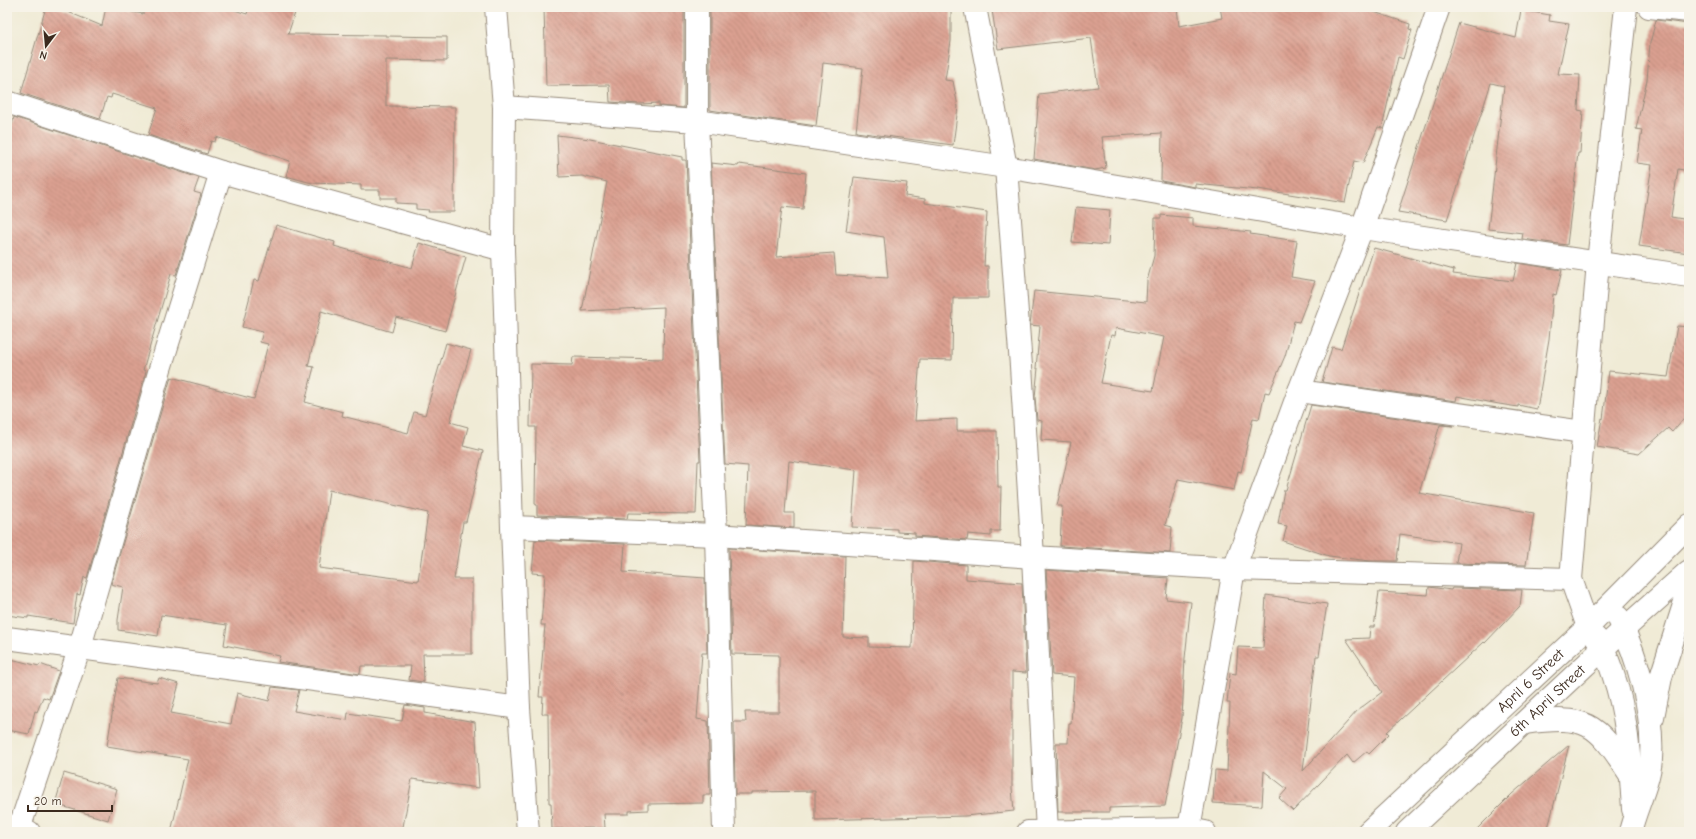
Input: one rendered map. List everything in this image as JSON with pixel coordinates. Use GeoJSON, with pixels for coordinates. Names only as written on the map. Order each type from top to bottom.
{"type":"FeatureCollection","features":[{"type":"Feature","properties":{"kind":"street"},"geometry":{"type":"LineString","coordinates":[[496,7],[504,106],[503,250],[519,708],[528,832]]}},
{"type":"Feature","properties":{"kind":"street"},"geometry":{"type":"LineString","coordinates":[[697,7],[697,121],[716,534],[724,832]]}},
{"type":"Feature","properties":{"kind":"street"},"geometry":{"type":"LineString","coordinates":[[975,7],[1006,167],[1021,366],[1033,557],[1041,832],[1197,830],[1234,569],[1299,391],[1362,228],[1439,7]]}},
{"type":"Feature","properties":{"kind":"street"},"geometry":{"type":"LineString","coordinates":[[1626,7],[1598,262],[1571,579],[1588,628],[1604,648],[1620,696],[1626,728],[1632,825]]}},
{"type":"Feature","properties":{"kind":"street"},"geometry":{"type":"LineString","coordinates":[[1649,7],[1689,11]]}},
{"type":"Feature","properties":{"kind":"street"},"geometry":{"type":"LineString","coordinates":[[7,102],[221,172],[503,250]]}},
{"type":"Feature","properties":{"kind":"street"},"geometry":{"type":"LineString","coordinates":[[504,106],[697,121],[1006,167],[1362,228],[1689,276]]}},
{"type":"Feature","properties":{"kind":"street"},"geometry":{"type":"LineString","coordinates":[[18,829],[80,647],[160,369],[221,172]]}},
{"type":"Feature","properties":{"kind":"street"},"geometry":{"type":"LineString","coordinates":[[1299,391],[1583,432]]}},
{"type":"Feature","properties":{"kind":"street","name":"April 6 Street"},"geometry":{"type":"LineString","coordinates":[[1368,832],[1588,628],[1689,525]]}},
{"type":"Feature","properties":{"kind":"street"},"geometry":{"type":"LineString","coordinates":[[512,527],[716,534],[1033,557],[1234,569],[1571,579]]}},
{"type":"Feature","properties":{"kind":"street","name":"6th April Street"},"geometry":{"type":"LineString","coordinates":[[1407,832],[1624,629],[1689,571]]}},
{"type":"Feature","properties":{"kind":"street"},"geometry":{"type":"LineString","coordinates":[[1650,728],[1661,677],[1689,589]]}},
{"type":"Feature","properties":{"kind":"street"},"geometry":{"type":"LineString","coordinates":[[1611,604],[1624,629],[1639,672],[1650,728],[1651,759],[1648,775],[1632,825]]}},
{"type":"Feature","properties":{"kind":"street"},"geometry":{"type":"LineString","coordinates":[[7,638],[519,708]]}},
{"type":"Feature","properties":{"kind":"street"},"geometry":{"type":"LineString","coordinates":[[1524,723],[1556,719],[1585,723],[1597,731],[1607,741],[1630,775]]}},
{"type":"Feature","properties":{"kind":"building"},"geometry":{"type":"Polygon","coordinates":[[[46,7],[56,7],[102,26],[106,7],[143,14],[145,7],[225,7],[247,14],[249,7],[297,7],[288,34],[447,37],[447,61],[386,60],[386,106],[455,107],[454,212],[428,212],[429,210],[416,209],[416,204],[396,203],[396,198],[380,198],[380,190],[361,190],[361,185],[312,183],[286,176],[290,161],[216,137],[215,142],[211,141],[207,154],[148,135],[157,108],[112,94],[111,98],[107,97],[100,119],[21,93],[46,7]]]}},
{"type":"Feature","properties":{"kind":"building"},"geometry":{"type":"Polygon","coordinates":[[[684,7],[684,108],[659,106],[659,103],[640,104],[610,102],[609,85],[546,86],[544,8],[684,7]]]}},
{"type":"Feature","properties":{"kind":"building"},"geometry":{"type":"Polygon","coordinates":[[[710,7],[951,7],[951,41],[945,80],[953,81],[958,107],[953,145],[856,132],[863,68],[823,63],[816,126],[710,110],[710,7]]]}},
{"type":"Feature","properties":{"kind":"building"},"geometry":{"type":"Polygon","coordinates":[[[1013,7],[1177,7],[1179,26],[1222,18],[1220,7],[1359,7],[1410,24],[1409,29],[1412,30],[1403,59],[1398,57],[1382,128],[1378,127],[1363,163],[1354,161],[1345,203],[1258,189],[1195,184],[1195,187],[1161,181],[1162,133],[1102,137],[1106,168],[1095,170],[1034,159],[1039,94],[1098,87],[1091,38],[998,49],[992,10],[1013,7]]]}},
{"type":"Feature","properties":{"kind":"building"},"geometry":{"type":"Polygon","coordinates":[[[1521,10],[1550,15],[1549,21],[1569,24],[1558,74],[1580,75],[1578,110],[1583,111],[1580,153],[1578,153],[1567,245],[1522,239],[1523,233],[1488,229],[1504,86],[1491,83],[1447,220],[1398,212],[1459,23],[1516,38],[1521,10]]]}},
{"type":"Feature","properties":{"kind":"building"},"geometry":{"type":"Polygon","coordinates":[[[1656,20],[1689,24],[1689,45],[1686,63],[1689,63],[1689,171],[1678,169],[1671,217],[1689,220],[1689,253],[1639,246],[1652,165],[1637,163],[1642,130],[1636,129],[1647,80],[1650,43],[1656,20]]]}},
{"type":"Feature","properties":{"kind":"building"},"geometry":{"type":"Polygon","coordinates":[[[14,117],[199,178],[194,192],[201,194],[176,275],[171,274],[143,370],[146,371],[87,578],[84,577],[80,595],[77,594],[73,623],[28,616],[28,618],[7,615],[7,142],[14,117]]]}},
{"type":"Feature","properties":{"kind":"building"},"geometry":{"type":"Polygon","coordinates":[[[557,135],[590,139],[682,157],[682,160],[686,160],[700,461],[698,461],[696,514],[628,513],[627,519],[537,515],[537,505],[535,504],[536,427],[530,427],[531,364],[572,365],[573,357],[663,359],[664,307],[582,311],[607,182],[582,176],[559,177],[557,135]]]}},
{"type":"Feature","properties":{"kind":"building"},"geometry":{"type":"Polygon","coordinates":[[[711,163],[738,166],[739,164],[806,173],[803,209],[782,207],[776,257],[834,253],[836,275],[888,278],[884,237],[846,231],[854,177],[907,183],[905,196],[925,199],[925,203],[987,212],[984,266],[988,266],[988,298],[953,298],[952,360],[920,359],[915,421],[957,419],[957,431],[997,431],[998,487],[1001,487],[1000,531],[991,531],[991,536],[968,534],[967,540],[915,536],[915,533],[897,532],[897,529],[852,527],[856,470],[789,461],[785,513],[794,513],[794,528],[746,525],[748,466],[725,464],[711,163]]]}},
{"type":"Feature","properties":{"kind":"building"},"geometry":{"type":"Polygon","coordinates":[[[1076,207],[1110,210],[1108,245],[1072,242],[1076,207]]]}},
{"type":"Feature","properties":{"kind":"building"},"geometry":{"type":"Polygon","coordinates":[[[1161,215],[1193,218],[1193,226],[1251,232],[1250,234],[1297,241],[1291,277],[1315,281],[1299,322],[1294,321],[1285,356],[1269,393],[1265,392],[1259,419],[1253,418],[1241,472],[1238,471],[1234,490],[1178,479],[1165,525],[1172,527],[1170,553],[1060,546],[1062,506],[1057,506],[1071,442],[1041,440],[1042,421],[1037,420],[1035,397],[1040,326],[1030,325],[1034,291],[1146,302],[1147,281],[1154,256],[1155,218],[1161,218],[1161,215]],[[1116,328],[1115,336],[1111,335],[1101,383],[1153,391],[1164,337],[1116,328]]]}},
{"type":"Feature","properties":{"kind":"building"},"geometry":{"type":"Polygon","coordinates":[[[276,225],[335,242],[334,246],[412,268],[419,243],[466,257],[445,331],[396,317],[392,332],[321,311],[308,366],[314,367],[305,402],[343,412],[342,416],[408,433],[414,412],[425,415],[446,343],[471,350],[450,422],[468,427],[463,446],[483,451],[466,522],[463,522],[454,579],[472,579],[472,654],[423,654],[424,682],[409,680],[411,666],[361,666],[360,674],[278,662],[280,656],[224,645],[227,625],[161,615],[158,636],[118,630],[123,587],[111,584],[171,377],[254,399],[268,344],[260,342],[263,332],[242,327],[254,280],[259,281],[276,225]],[[329,490],[319,568],[418,581],[428,513],[329,490]]]}},
{"type":"Feature","properties":{"kind":"building"},"geometry":{"type":"Polygon","coordinates":[[[1374,248],[1454,270],[1453,274],[1513,281],[1517,263],[1562,270],[1556,295],[1553,294],[1549,339],[1537,409],[1457,396],[1456,401],[1322,382],[1332,347],[1341,349],[1374,248]]]}},
{"type":"Feature","properties":{"kind":"building"},"geometry":{"type":"Polygon","coordinates":[[[1677,326],[1689,327],[1689,412],[1672,432],[1668,428],[1639,454],[1597,447],[1602,418],[1603,419],[1609,371],[1668,377],[1677,326]]]}},
{"type":"Feature","properties":{"kind":"building"},"geometry":{"type":"Polygon","coordinates":[[[1311,405],[1453,426],[1440,425],[1419,493],[1534,513],[1526,565],[1456,563],[1459,543],[1400,534],[1397,561],[1370,561],[1329,556],[1283,541],[1287,526],[1278,524],[1284,490],[1286,490],[1311,405]]]}},
{"type":"Feature","properties":{"kind":"building"},"geometry":{"type":"Polygon","coordinates":[[[535,540],[625,544],[623,572],[705,578],[707,653],[702,653],[697,719],[708,721],[710,795],[703,795],[703,803],[648,804],[648,810],[629,811],[629,814],[604,814],[605,828],[552,829],[551,803],[549,803],[548,714],[542,714],[543,697],[539,697],[545,625],[541,625],[545,574],[532,573],[535,540]]]}},
{"type":"Feature","properties":{"kind":"building"},"geometry":{"type":"Polygon","coordinates":[[[729,548],[845,556],[843,637],[869,638],[869,647],[912,648],[914,561],[966,565],[966,579],[1022,583],[1026,673],[1012,672],[1012,788],[1014,811],[965,816],[815,820],[815,791],[752,792],[752,794],[735,794],[734,722],[746,722],[745,712],[779,712],[779,655],[732,654],[729,548]]]}},
{"type":"Feature","properties":{"kind":"building"},"geometry":{"type":"Polygon","coordinates":[[[1046,570],[1168,578],[1166,599],[1191,602],[1185,658],[1182,718],[1165,806],[1109,808],[1109,812],[1058,812],[1056,743],[1068,743],[1069,724],[1071,724],[1074,677],[1052,675],[1046,570]]]}},
{"type":"Feature","properties":{"kind":"building"},"geometry":{"type":"Polygon","coordinates":[[[1429,587],[1451,590],[1452,588],[1522,590],[1520,606],[1485,643],[1484,642],[1387,732],[1389,734],[1369,754],[1367,751],[1353,763],[1347,755],[1293,811],[1279,798],[1287,789],[1264,771],[1262,806],[1213,803],[1215,770],[1227,771],[1230,703],[1227,703],[1230,673],[1236,674],[1238,647],[1263,648],[1266,595],[1327,604],[1319,656],[1316,656],[1303,771],[1358,710],[1382,692],[1346,639],[1369,638],[1370,627],[1374,627],[1379,592],[1428,595],[1429,587]]]}},
{"type":"Feature","properties":{"kind":"building"},"geometry":{"type":"Polygon","coordinates":[[[7,658],[39,666],[40,664],[59,671],[49,699],[43,697],[37,712],[35,711],[29,734],[7,730],[7,658]]]}},
{"type":"Feature","properties":{"kind":"building"},"geometry":{"type":"Polygon","coordinates":[[[118,678],[157,683],[159,678],[179,684],[171,713],[231,724],[237,693],[269,701],[272,687],[299,690],[294,711],[347,720],[348,713],[402,721],[405,705],[425,708],[425,713],[475,722],[479,788],[412,779],[402,832],[171,832],[188,759],[107,746],[118,678]]]}},
{"type":"Feature","properties":{"kind":"building"},"geometry":{"type":"Polygon","coordinates":[[[1569,745],[1547,832],[1474,832],[1512,794],[1569,745]]]}},
{"type":"Feature","properties":{"kind":"building"},"geometry":{"type":"Polygon","coordinates":[[[64,773],[117,789],[108,820],[55,804],[64,773]]]}}]}
